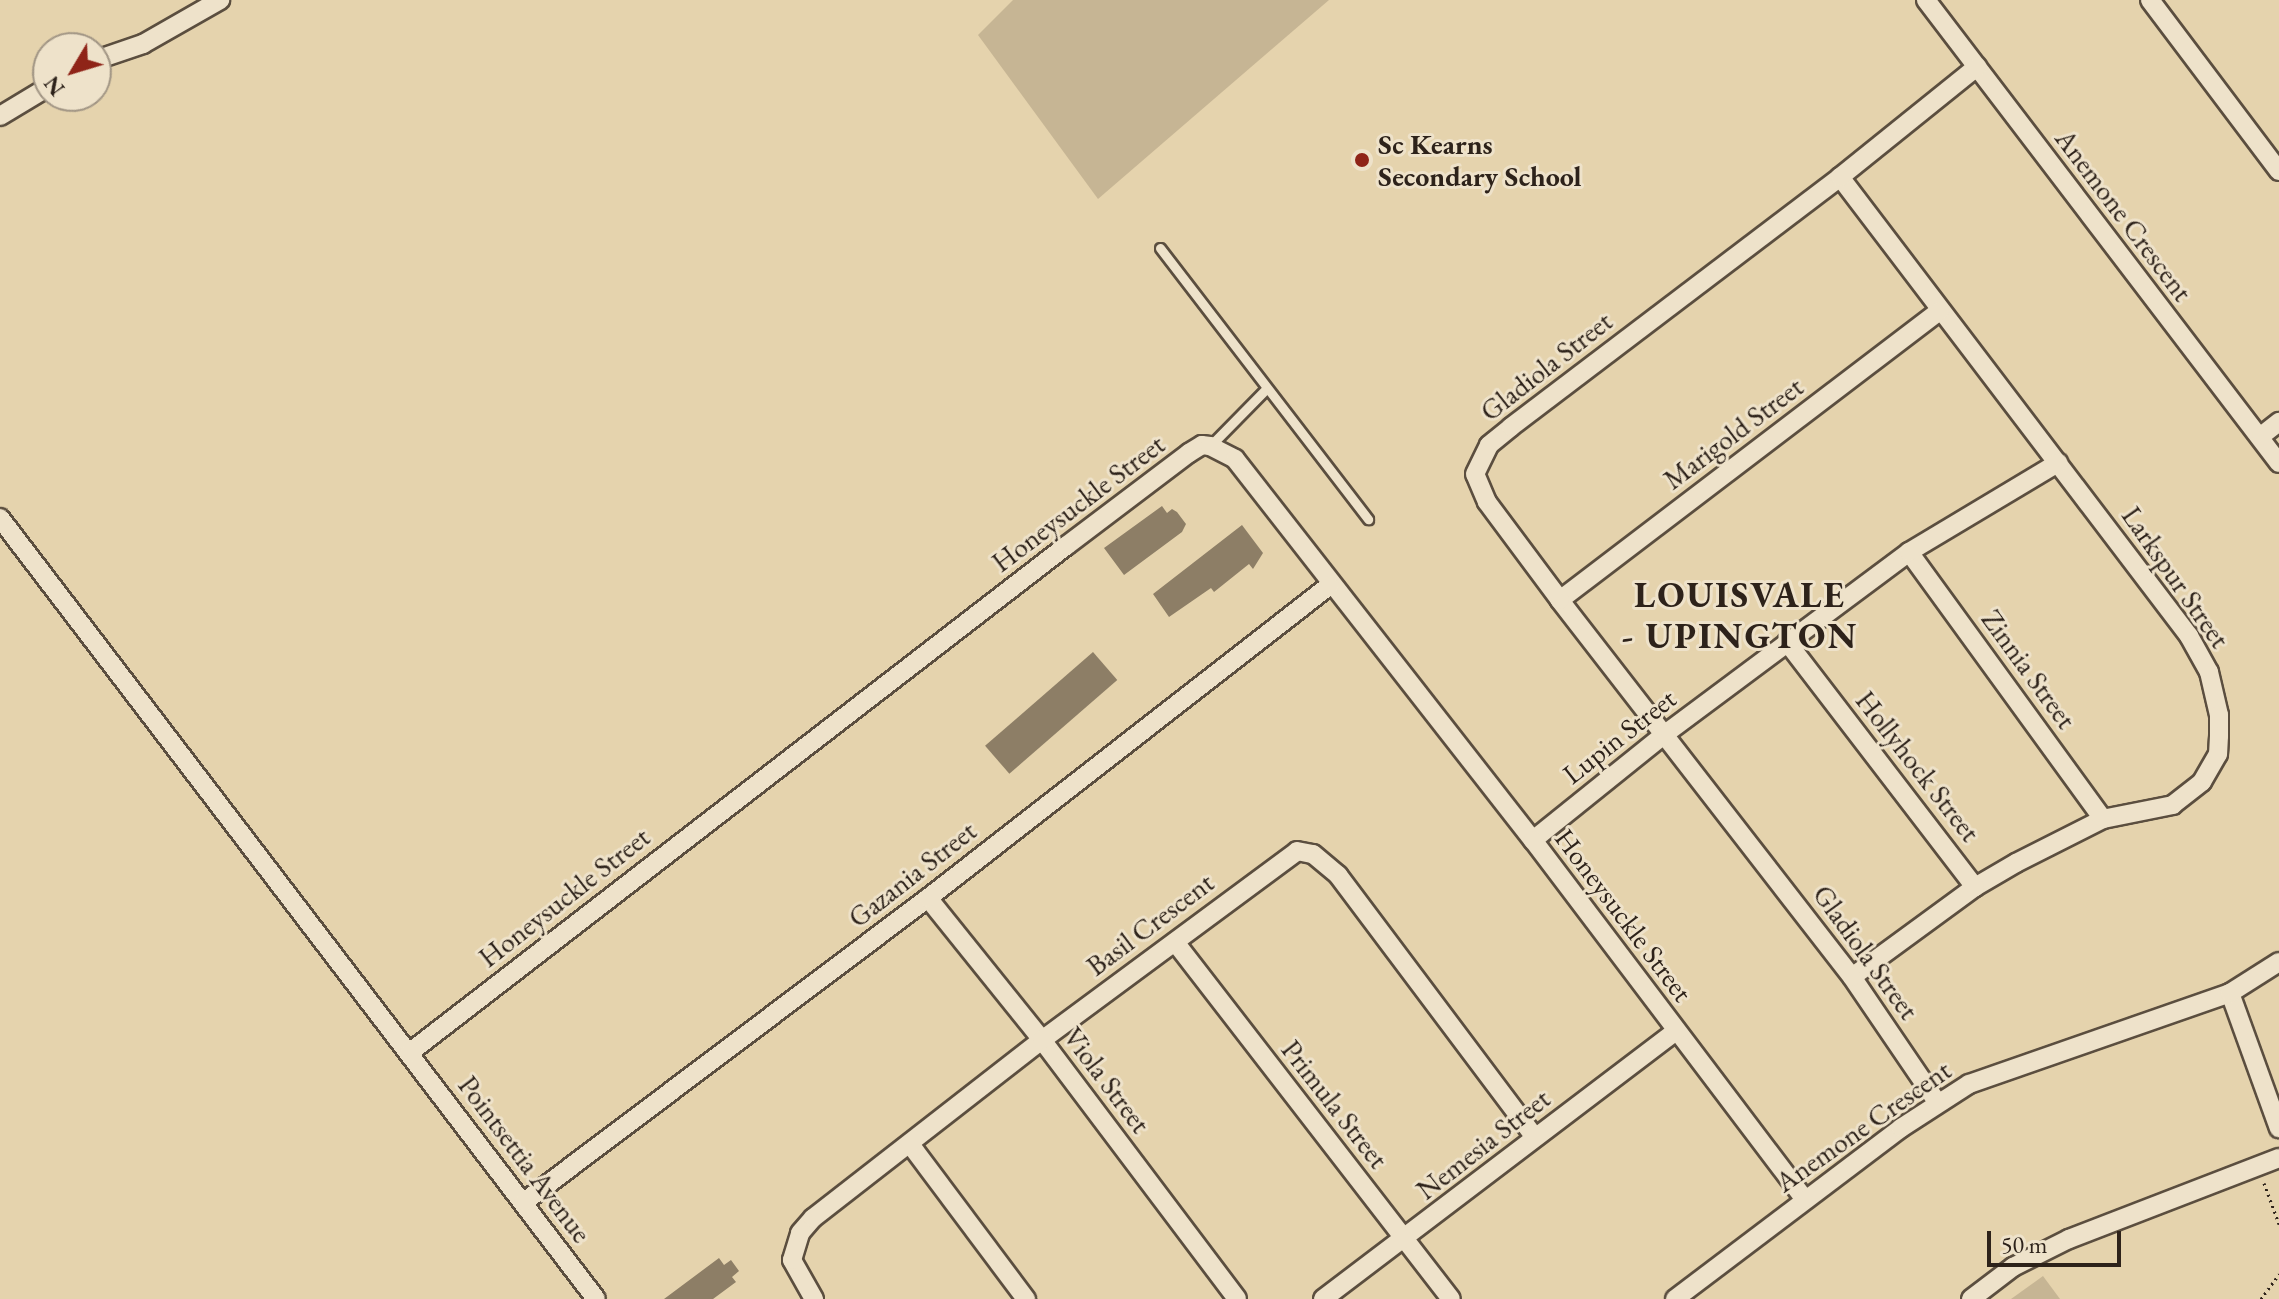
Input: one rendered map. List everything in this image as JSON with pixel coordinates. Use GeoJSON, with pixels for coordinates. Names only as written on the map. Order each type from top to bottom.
{"type":"FeatureCollection","features":[{"type":"Feature","properties":{"kind":"street"},"geometry":{"type":"LineString","coordinates":[[112,55],[143,44],[220,0]]}},
{"type":"Feature","properties":{"kind":"street","name":"Anemone Crescent"},"geometry":{"type":"LineString","coordinates":[[1926,0],[2279,463]]}},
{"type":"Feature","properties":{"kind":"street"},"geometry":{"type":"LineString","coordinates":[[2150,0],[2279,171]]}},
{"type":"Feature","properties":{"kind":"street","name":"Gladiola Street"},"geometry":{"type":"LineString","coordinates":[[1937,1102],[1852,977],[1560,600],[1479,488],[1475,474],[1478,461],[1489,445],[1511,427],[1840,177],[1977,67]]}},
{"type":"Feature","properties":{"kind":"street"},"geometry":{"type":"LineString","coordinates":[[0,116],[32,97]]}},
{"type":"Feature","properties":{"kind":"street","name":"Larkspur Street"},"geometry":{"type":"LineString","coordinates":[[1840,177],[2202,657],[2219,715],[2218,754],[2202,782],[2190,793],[2154,811],[2103,819],[1975,887],[1852,977]]}},
{"type":"Feature","properties":{"kind":"street","name":"Marigold Street"},"geometry":{"type":"LineString","coordinates":[[1560,600],[1940,311]]}},
{"type":"Feature","properties":{"kind":"street"},"geometry":{"type":"LineString","coordinates":[[2261,436],[2279,422]]}},
{"type":"Feature","properties":{"kind":"street","name":"Honeysuckle Street"},"geometry":{"type":"LineString","coordinates":[[409,1053],[1066,546],[1202,445],[1235,459],[1330,585],[1533,840],[1805,1200]]}},
{"type":"Feature","properties":{"kind":"street","name":"Lupin Street"},"geometry":{"type":"LineString","coordinates":[[1533,840],[1665,734],[1909,552],[2058,463]]}},
{"type":"Feature","properties":{"kind":"street","name":"Pointsettia Avenue"},"geometry":{"type":"LineString","coordinates":[[0,518],[596,1299]]}},
{"type":"Feature","properties":{"kind":"street","name":"Zinnia Street"},"geometry":{"type":"LineString","coordinates":[[1909,552],[2103,819]]}},
{"type":"Feature","properties":{"kind":"street","name":"Gazania Street"},"geometry":{"type":"LineString","coordinates":[[524,1202],[928,898],[1330,585]]}},
{"type":"Feature","properties":{"kind":"street","name":"Hollyhock Street"},"geometry":{"type":"LineString","coordinates":[[1787,642],[1975,887]]}},
{"type":"Feature","properties":{"kind":"street","name":"Basil Crescent"},"geometry":{"type":"LineString","coordinates":[[814,1299],[792,1260],[800,1233],[813,1218],[1042,1040],[1297,851],[1313,854],[1338,875],[1535,1137]]}},
{"type":"Feature","properties":{"kind":"street","name":"Viola Street"},"geometry":{"type":"LineString","coordinates":[[928,898],[1042,1040],[1237,1299]]}},
{"type":"Feature","properties":{"kind":"street","name":"Primula Street"},"geometry":{"type":"LineString","coordinates":[[1175,942],[1451,1299]]}},
{"type":"Feature","properties":{"kind":"street","name":"Anemone Crescent"},"geometry":{"type":"LineString","coordinates":[[1675,1299],[1937,1102],[1969,1084],[2230,993],[2279,962]]}},
{"type":"Feature","properties":{"kind":"street"},"geometry":{"type":"LineString","coordinates":[[2230,993],[2279,1128]]}},
{"type":"Feature","properties":{"kind":"street","name":"Nemesia Street"},"geometry":{"type":"LineString","coordinates":[[1323,1299],[1405,1240],[1676,1031]]}},
{"type":"Feature","properties":{"kind":"street"},"geometry":{"type":"LineString","coordinates":[[910,1144],[1026,1299]]}},
{"type":"Feature","properties":{"kind":"street"},"geometry":{"type":"LineString","coordinates":[[1971,1299],[2033,1256],[2279,1158]]}},
{"type":"Feature","properties":{"kind":"lane"},"geometry":{"type":"LineString","coordinates":[[1160,248],[1368,519]]}},
{"type":"Feature","properties":{"kind":"lane"},"geometry":{"type":"LineString","coordinates":[[1210,446],[1267,388]]}},
{"type":"Feature","properties":{"kind":"path"},"geometry":{"type":"LineString","coordinates":[[2259,1166],[2279,1224]]}},
{"type":"Feature","properties":{"kind":"path"},"geometry":{"type":"LineString","coordinates":[[2261,1299],[2279,1274]]}},
{"type":"Feature","properties":{"kind":"shaded area"},"geometry":{"type":"Polygon","coordinates":[[[1013,0],[1329,0],[1098,199],[978,35],[1013,0]]]}},
{"type":"Feature","properties":{"kind":"shaded area"},"geometry":{"type":"Polygon","coordinates":[[[2043,1276],[2060,1299],[2011,1299],[2043,1276]]]}},
{"type":"Feature","properties":{"kind":"building"},"geometry":{"type":"Polygon","coordinates":[[[1162,506],[1167,513],[1172,509],[1177,512],[1186,524],[1182,532],[1124,575],[1104,548],[1162,506]]]}},
{"type":"Feature","properties":{"kind":"building"},"geometry":{"type":"Polygon","coordinates":[[[1242,525],[1263,553],[1253,569],[1249,564],[1214,592],[1211,588],[1169,617],[1153,594],[1242,525]]]}},
{"type":"Feature","properties":{"kind":"building"},"geometry":{"type":"Polygon","coordinates":[[[1093,652],[1117,680],[1009,774],[985,746],[1093,652]]]}},
{"type":"Feature","properties":{"kind":"building"},"geometry":{"type":"Polygon","coordinates":[[[719,1258],[724,1265],[731,1260],[739,1271],[732,1277],[736,1282],[713,1299],[664,1299],[719,1258]]]}},
{"type":"Feature","properties":{"kind":"place","name":"Sc Kearns Secondary School"},"geometry":{"type":"Point","coordinates":[1362,160]}},
{"type":"Feature","properties":{"kind":"district","name":"LOUISVALE - UPINGTON"},"geometry":{"type":"Point","coordinates":[1740,614]}}]}
